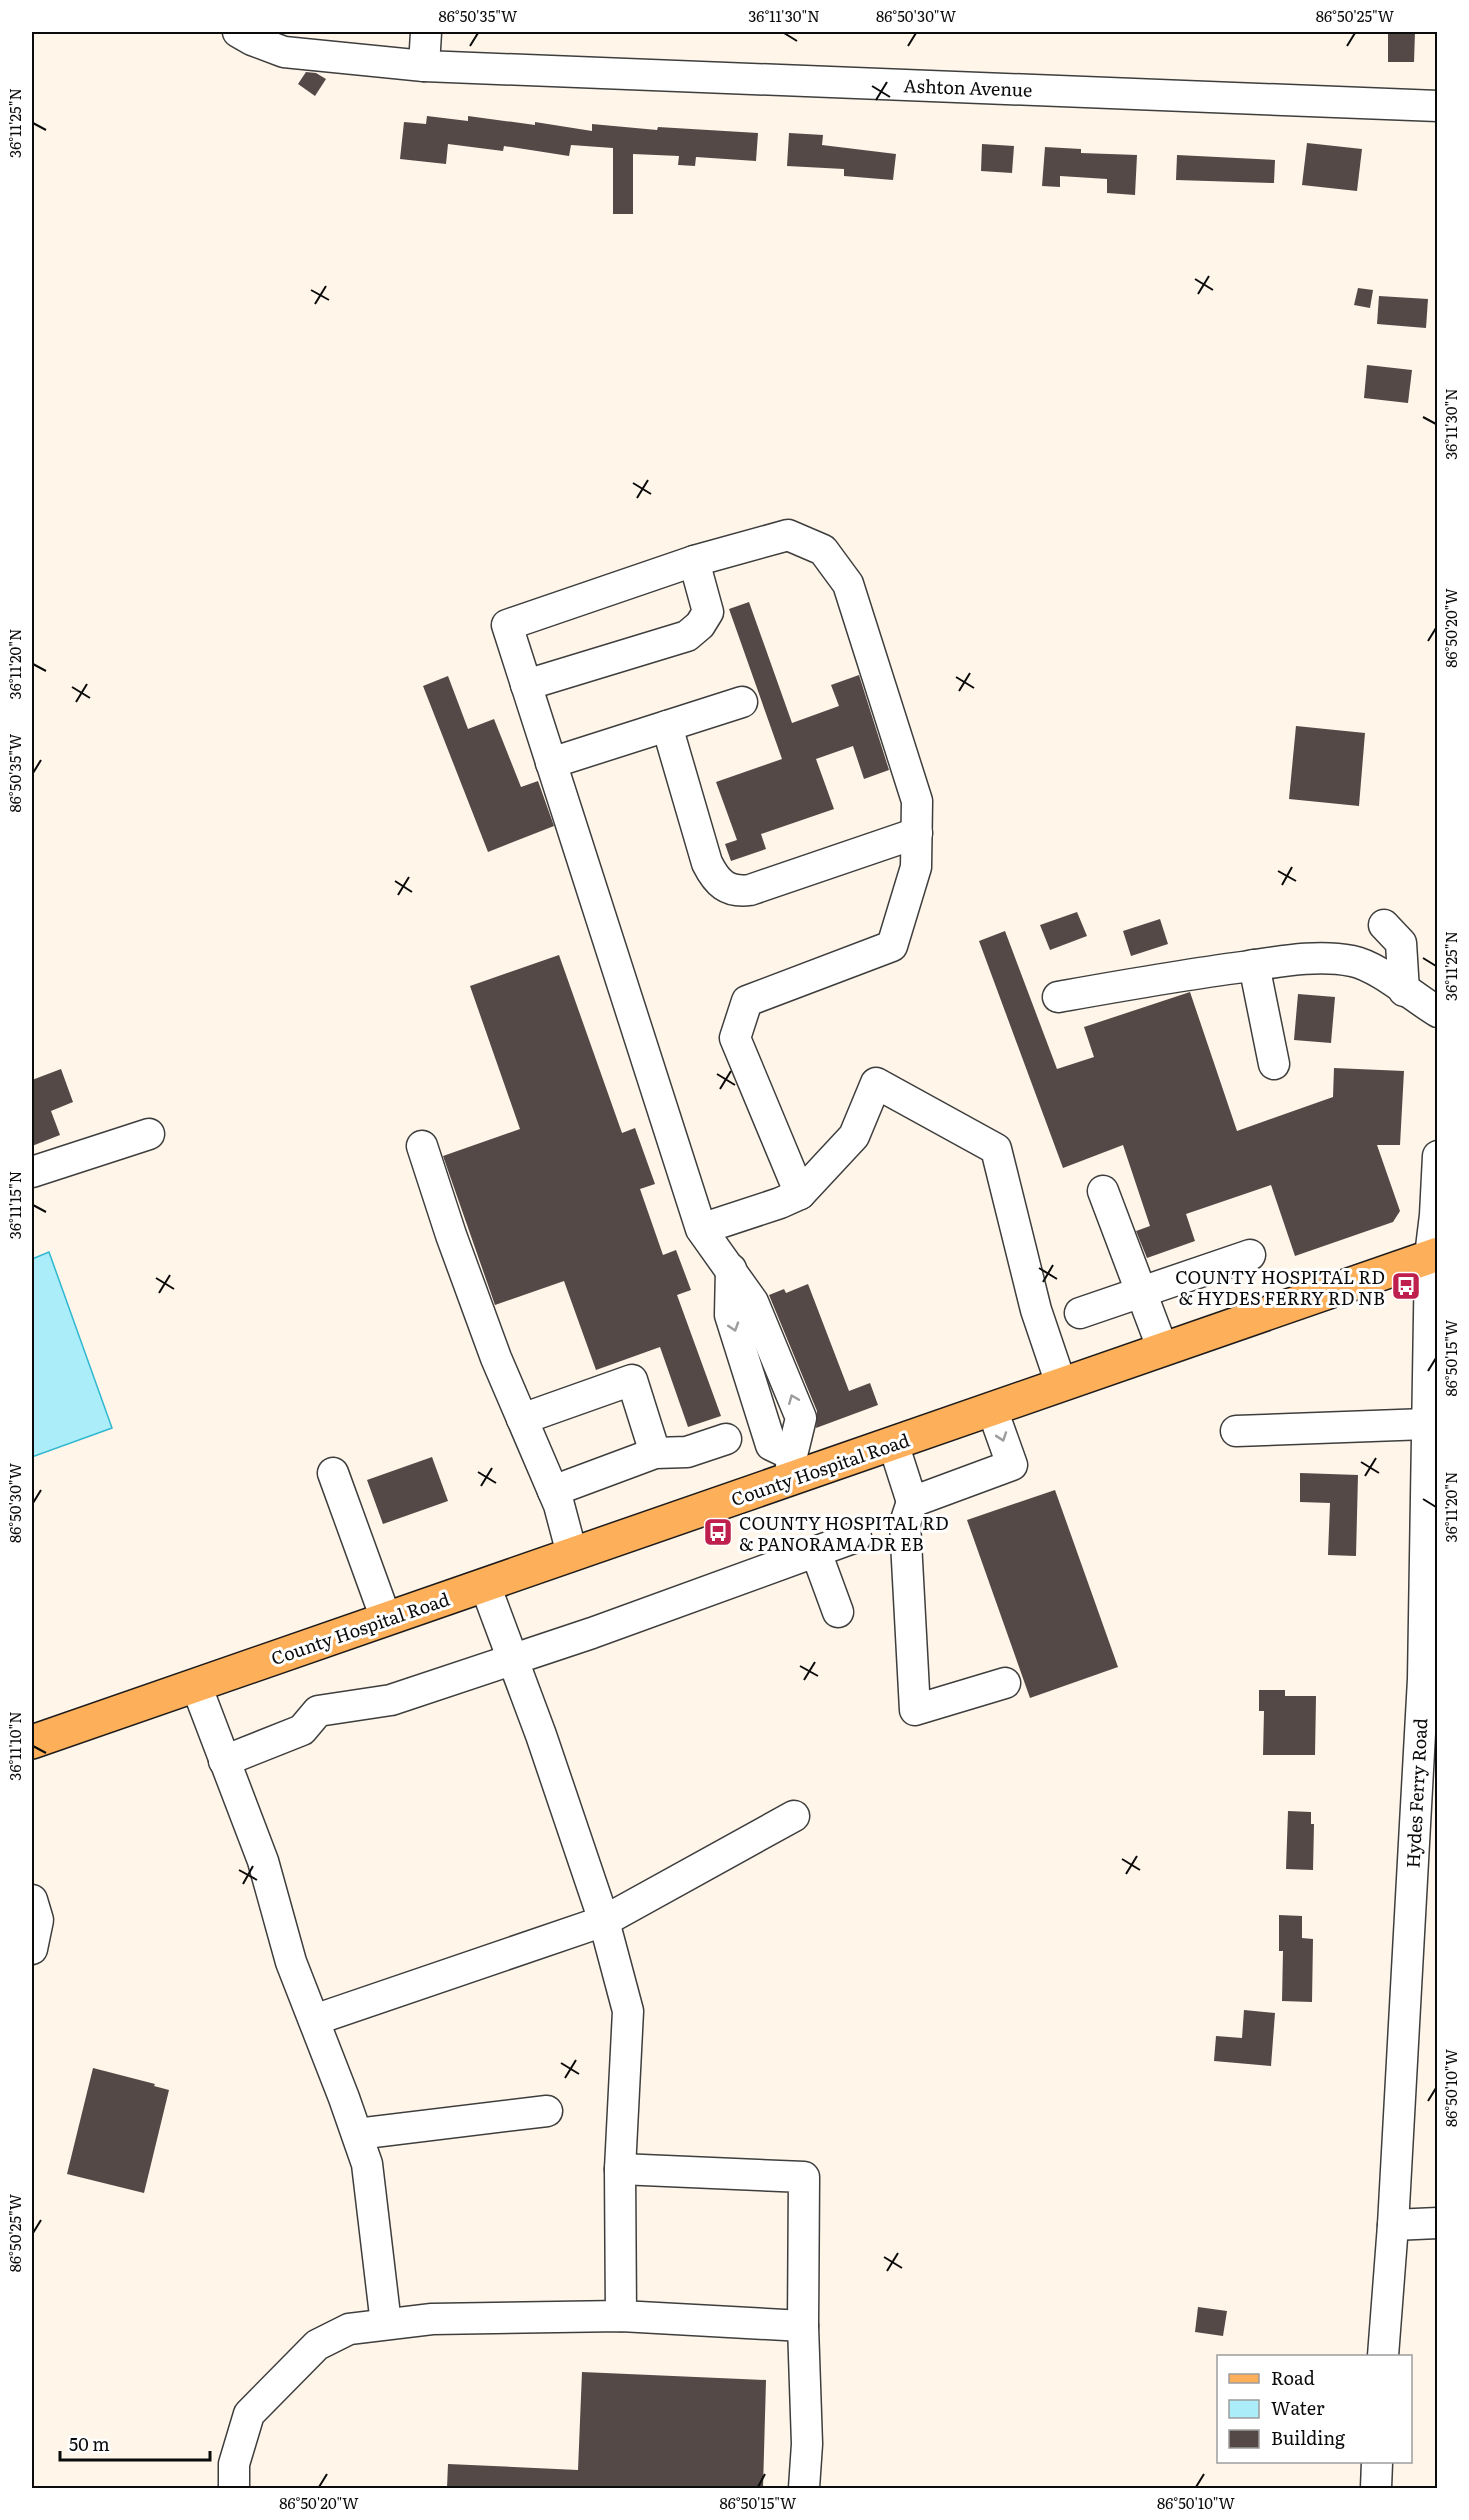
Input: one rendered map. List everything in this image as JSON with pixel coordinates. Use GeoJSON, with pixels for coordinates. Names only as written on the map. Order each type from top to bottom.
{"type":"FeatureCollection","features":[{"type":"Feature","properties":{"kind":"main road","name":"County Hospital Road"},"geometry":{"type":"LineString","coordinates":[[32,1742],[572,1554],[791,1467],[893,1443],[1434,1255]]}},
{"type":"Feature","properties":{"kind":"street","name":"Ashton Avenue"},"geometry":{"type":"LineString","coordinates":[[238,32],[252,40],[285,52],[424,66],[1437,106]]}},
{"type":"Feature","properties":{"kind":"street"},"geometry":{"type":"LineString","coordinates":[[424,66],[426,32]]}},
{"type":"Feature","properties":{"kind":"street"},"geometry":{"type":"LineString","coordinates":[[791,1467],[801,1418],[753,1302],[701,1229],[507,625],[694,561],[788,535],[823,550],[848,584],[917,801],[916,867],[892,946],[747,1001],[735,1038],[800,1194]]}},
{"type":"Feature","properties":{"kind":"street"},"geometry":{"type":"LineString","coordinates":[[526,685],[687,636],[700,625],[708,612],[694,561]]}},
{"type":"Feature","properties":{"kind":"street"},"geometry":{"type":"LineString","coordinates":[[551,763],[742,702]]}},
{"type":"Feature","properties":{"kind":"street"},"geometry":{"type":"LineString","coordinates":[[667,726],[707,863],[723,888],[737,892],[750,890],[917,833]]}},
{"type":"Feature","properties":{"kind":"street"},"geometry":{"type":"LineString","coordinates":[[1383,925],[1401,943],[1404,991]]}},
{"type":"Feature","properties":{"kind":"street"},"geometry":{"type":"LineString","coordinates":[[1059,997],[1304,958],[1352,961],[1377,971],[1437,1012]]}},
{"type":"Feature","properties":{"kind":"street"},"geometry":{"type":"LineString","coordinates":[[1254,965],[1274,1064]]}},
{"type":"Feature","properties":{"kind":"street"},"geometry":{"type":"LineString","coordinates":[[701,1229],[780,1203],[800,1194],[854,1136],[876,1083],[996,1149],[1036,1310],[1061,1384]]}},
{"type":"Feature","properties":{"kind":"street"},"geometry":{"type":"LineString","coordinates":[[32,1172],[149,1134]]}},
{"type":"Feature","properties":{"kind":"street"},"geometry":{"type":"LineString","coordinates":[[422,1146],[451,1235],[496,1358],[559,1505],[572,1554]]}},
{"type":"Feature","properties":{"kind":"street","name":"Hydes Ferry Road"},"geometry":{"type":"LineString","coordinates":[[1383,2355],[1430,1678],[1426,1424],[1437,1156]]}},
{"type":"Feature","properties":{"kind":"street"},"geometry":{"type":"LineString","coordinates":[[1103,1191],[1163,1350]]}},
{"type":"Feature","properties":{"kind":"street"},"geometry":{"type":"LineString","coordinates":[[1080,1313],[1250,1255]]}},
{"type":"Feature","properties":{"kind":"street"},"geometry":{"type":"LineString","coordinates":[[522,1419],[632,1380],[655,1453]]}},
{"type":"Feature","properties":{"kind":"street"},"geometry":{"type":"LineString","coordinates":[[912,1502],[1012,1466],[992,1409]]}},
{"type":"Feature","properties":{"kind":"street"},"geometry":{"type":"LineString","coordinates":[[1236,1431],[1426,1424]]}},
{"type":"Feature","properties":{"kind":"street"},"geometry":{"type":"LineString","coordinates":[[553,1491],[655,1453],[687,1452],[726,1439]]}},
{"type":"Feature","properties":{"kind":"street"},"geometry":{"type":"LineString","coordinates":[[893,1443],[912,1502],[905,1523],[915,1710],[1005,1683]]}},
{"type":"Feature","properties":{"kind":"street"},"geometry":{"type":"LineString","coordinates":[[333,1473],[386,1619]]}},
{"type":"Feature","properties":{"kind":"street"},"geometry":{"type":"LineString","coordinates":[[224,1761],[302,1730],[318,1711],[391,1700],[592,1633],[856,1538]]}},
{"type":"Feature","properties":{"kind":"street"},"geometry":{"type":"LineString","coordinates":[[816,1552],[838,1612]]}},
{"type":"Feature","properties":{"kind":"street"},"geometry":{"type":"LineString","coordinates":[[485,1585],[542,1735],[604,1921],[628,2011],[620,2169],[621,2316]]}},
{"type":"Feature","properties":{"kind":"street"},"geometry":{"type":"LineString","coordinates":[[196,1685],[263,1861],[291,1962],[367,2164],[386,2324]]}},
{"type":"Feature","properties":{"kind":"street"},"geometry":{"type":"LineString","coordinates":[[314,2020],[604,1921],[794,1816]]}},
{"type":"Feature","properties":{"kind":"street"},"geometry":{"type":"LineString","coordinates":[[32,1900],[38,1920],[32,1949]]}},
{"type":"Feature","properties":{"kind":"street"},"geometry":{"type":"LineString","coordinates":[[357,2134],[547,2111]]}},
{"type":"Feature","properties":{"kind":"street"},"geometry":{"type":"LineString","coordinates":[[620,2169],[804,2177],[803,2326],[807,2444],[804,2488]]}},
{"type":"Feature","properties":{"kind":"street"},"geometry":{"type":"LineString","coordinates":[[1393,2225],[1437,2223]]}},
{"type":"Feature","properties":{"kind":"street"},"geometry":{"type":"LineString","coordinates":[[234,2488],[234,2464],[249,2414],[317,2345],[349,2329],[432,2319],[621,2316],[803,2326]]}},
{"type":"Feature","properties":{"kind":"street"},"geometry":{"type":"LineString","coordinates":[[1376,2488],[1377,2463]]}},
{"type":"Feature","properties":{"kind":"water"},"geometry":{"type":"Polygon","coordinates":[[[49,1252],[112,1428],[32,1457],[32,1259],[49,1252]]]}},
{"type":"Feature","properties":{"kind":"building"},"geometry":{"type":"Polygon","coordinates":[[[1388,32],[1415,32],[1414,62],[1388,62],[1388,32]]]}},
{"type":"Feature","properties":{"kind":"building"},"geometry":{"type":"Polygon","coordinates":[[[306,72],[316,73],[326,79],[315,96],[298,84],[306,72]]]}},
{"type":"Feature","properties":{"kind":"building"},"geometry":{"type":"Polygon","coordinates":[[[427,116],[468,121],[468,116],[535,125],[535,122],[592,131],[592,124],[657,130],[658,127],[758,133],[756,161],[696,157],[695,166],[678,165],[679,156],[633,154],[633,214],[613,214],[613,148],[571,145],[569,156],[504,146],[503,151],[448,144],[446,164],[400,159],[404,122],[426,124],[427,116]]]}},
{"type":"Feature","properties":{"kind":"building"},"geometry":{"type":"Polygon","coordinates":[[[789,133],[823,135],[822,145],[896,154],[893,180],[844,176],[844,169],[787,166],[789,133]]]}},
{"type":"Feature","properties":{"kind":"building"},"geometry":{"type":"Polygon","coordinates":[[[1307,143],[1362,149],[1357,191],[1302,185],[1307,143]]]}},
{"type":"Feature","properties":{"kind":"building"},"geometry":{"type":"Polygon","coordinates":[[[982,144],[1014,146],[1012,173],[981,171],[982,144]]]}},
{"type":"Feature","properties":{"kind":"building"},"geometry":{"type":"Polygon","coordinates":[[[1045,147],[1081,149],[1081,153],[1137,155],[1135,195],[1107,193],[1107,179],[1060,176],[1060,187],[1042,186],[1045,147]]]}},
{"type":"Feature","properties":{"kind":"building"},"geometry":{"type":"Polygon","coordinates":[[[1177,155],[1275,160],[1274,183],[1176,180],[1177,155]]]}},
{"type":"Feature","properties":{"kind":"building"},"geometry":{"type":"Polygon","coordinates":[[[1358,288],[1373,290],[1370,308],[1354,305],[1358,288]]]}},
{"type":"Feature","properties":{"kind":"building"},"geometry":{"type":"Polygon","coordinates":[[[1379,296],[1428,299],[1426,328],[1377,324],[1379,296]]]}},
{"type":"Feature","properties":{"kind":"building"},"geometry":{"type":"Polygon","coordinates":[[[1367,365],[1412,370],[1408,403],[1364,398],[1367,365]]]}},
{"type":"Feature","properties":{"kind":"building"},"geometry":{"type":"Polygon","coordinates":[[[749,602],[792,723],[839,706],[831,685],[859,675],[889,770],[864,779],[853,746],[816,759],[834,809],[761,834],[766,849],[731,861],[725,844],[737,840],[716,782],[782,759],[729,609],[749,602]]]}},
{"type":"Feature","properties":{"kind":"building"},"geometry":{"type":"Polygon","coordinates":[[[448,676],[468,729],[494,719],[521,787],[538,781],[554,826],[488,852],[423,686],[448,676]]]}},
{"type":"Feature","properties":{"kind":"building"},"geometry":{"type":"Polygon","coordinates":[[[1296,726],[1365,733],[1359,806],[1289,799],[1296,726]]]}},
{"type":"Feature","properties":{"kind":"building"},"geometry":{"type":"Polygon","coordinates":[[[1077,912],[1087,936],[1050,950],[1040,925],[1077,912]]]}},
{"type":"Feature","properties":{"kind":"building"},"geometry":{"type":"Polygon","coordinates":[[[1160,919],[1168,944],[1131,956],[1123,931],[1160,919]]]}},
{"type":"Feature","properties":{"kind":"building"},"geometry":{"type":"Polygon","coordinates":[[[1005,931],[1057,1069],[1094,1057],[1084,1027],[1190,992],[1237,1131],[1333,1097],[1334,1068],[1404,1071],[1400,1145],[1377,1145],[1400,1211],[1393,1222],[1295,1256],[1271,1185],[1186,1214],[1195,1241],[1147,1258],[1136,1231],[1150,1226],[1123,1145],[1063,1168],[979,941],[1005,931]]]}},
{"type":"Feature","properties":{"kind":"building"},"geometry":{"type":"Polygon","coordinates":[[[559,955],[622,1133],[635,1128],[655,1184],[640,1189],[663,1255],[676,1250],[691,1290],[677,1295],[721,1416],[688,1427],[660,1347],[596,1370],[564,1281],[495,1305],[443,1156],[520,1129],[470,986],[559,955]]]}},
{"type":"Feature","properties":{"kind":"building"},"geometry":{"type":"Polygon","coordinates":[[[1298,994],[1335,997],[1331,1043],[1294,1040],[1298,994]]]}},
{"type":"Feature","properties":{"kind":"building"},"geometry":{"type":"Polygon","coordinates":[[[61,1069],[73,1102],[51,1111],[60,1135],[32,1146],[32,1080],[61,1069]]]}},
{"type":"Feature","properties":{"kind":"building"},"geometry":{"type":"Polygon","coordinates":[[[808,1284],[849,1391],[870,1383],[878,1405],[816,1428],[817,1411],[769,1295],[784,1289],[786,1293],[808,1284]]]}},
{"type":"Feature","properties":{"kind":"building"},"geometry":{"type":"Polygon","coordinates":[[[432,1457],[448,1501],[383,1524],[367,1480],[432,1457]]]}},
{"type":"Feature","properties":{"kind":"building"},"geometry":{"type":"Polygon","coordinates":[[[1300,1473],[1358,1475],[1356,1556],[1328,1555],[1330,1503],[1300,1502],[1300,1473]]]}},
{"type":"Feature","properties":{"kind":"building"},"geometry":{"type":"Polygon","coordinates":[[[1055,1490],[1118,1667],[1030,1698],[967,1520],[1055,1490]]]}},
{"type":"Feature","properties":{"kind":"building"},"geometry":{"type":"Polygon","coordinates":[[[1259,1690],[1285,1690],[1285,1696],[1316,1696],[1315,1755],[1263,1755],[1264,1711],[1259,1711],[1259,1690]]]}},
{"type":"Feature","properties":{"kind":"building"},"geometry":{"type":"Polygon","coordinates":[[[1288,1811],[1311,1812],[1311,1824],[1314,1824],[1313,1870],[1286,1869],[1288,1811]]]}},
{"type":"Feature","properties":{"kind":"building"},"geometry":{"type":"Polygon","coordinates":[[[1279,1915],[1302,1916],[1302,1938],[1313,1939],[1312,2002],[1282,2001],[1283,1951],[1279,1951],[1279,1915]]]}},
{"type":"Feature","properties":{"kind":"building"},"geometry":{"type":"Polygon","coordinates":[[[1244,2010],[1275,2013],[1271,2066],[1214,2061],[1216,2036],[1242,2038],[1244,2010]]]}},
{"type":"Feature","properties":{"kind":"building"},"geometry":{"type":"Polygon","coordinates":[[[93,2068],[155,2084],[154,2086],[169,2090],[144,2193],[67,2174],[93,2068]]]}},
{"type":"Feature","properties":{"kind":"building"},"geometry":{"type":"Polygon","coordinates":[[[1198,2307],[1227,2311],[1223,2336],[1195,2332],[1198,2307]]]}},
{"type":"Feature","properties":{"kind":"building"},"geometry":{"type":"Polygon","coordinates":[[[582,2372],[766,2380],[763,2488],[447,2488],[448,2464],[578,2470],[582,2372]]]}},
{"type":"Feature","properties":{"kind":"place","name":"COUNTY HOSPITAL RD & HYDES FERRY RD NB"},"geometry":{"type":"Point","coordinates":[1406,1286]}},
{"type":"Feature","properties":{"kind":"place","name":"COUNTY HOSPITAL RD & PANORAMA DR EB"},"geometry":{"type":"Point","coordinates":[718,1532]}}]}
